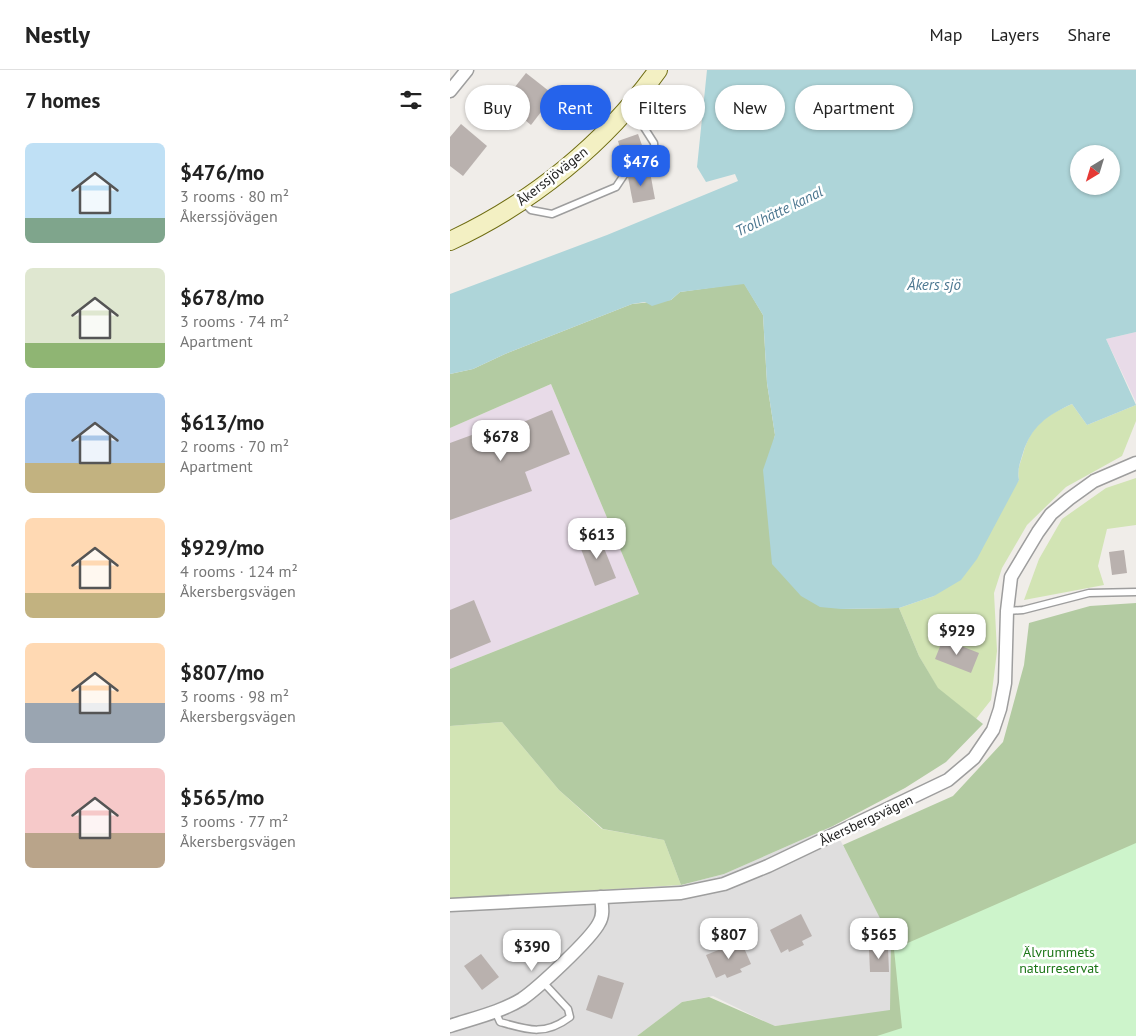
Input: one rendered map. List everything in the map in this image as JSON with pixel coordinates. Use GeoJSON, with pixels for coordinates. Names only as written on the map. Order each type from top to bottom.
{"type":"FeatureCollection","features":[{"type":"Feature","properties":{"kind":"street"},"geometry":{"type":"LineString","coordinates":[[450,91],[467,70]]}},
{"type":"Feature","properties":{"kind":"street","name":"Åkerssjövägen"},"geometry":{"type":"LineString","coordinates":[[646,85],[658,70]]}},
{"type":"Feature","properties":{"kind":"street","name":"Åkerssjövägen"},"geometry":{"type":"LineString","coordinates":[[450,240],[522,201],[576,159],[621,115]]}},
{"type":"Feature","properties":{"kind":"street","name":"Åkersbergsvägen"},"geometry":{"type":"LineString","coordinates":[[450,904],[681,893],[724,884],[768,866],[948,780],[974,758],[983,746],[993,730],[1000,709],[1005,683],[1011,577],[1038,532],[1052,514],[1094,481],[1136,464]]}},
{"type":"Feature","properties":{"kind":"street"},"geometry":{"type":"LineString","coordinates":[[450,1026],[522,999],[599,924],[602,915],[601,897]]}},
{"type":"Feature","properties":{"kind":"lane"},"geometry":{"type":"LineString","coordinates":[[522,201],[531,210],[552,214],[616,187],[632,163],[651,159],[655,155],[654,143],[646,130]]}},
{"type":"Feature","properties":{"kind":"lane"},"geometry":{"type":"LineString","coordinates":[[1008,611],[1023,610],[1089,593],[1136,592]]}},
{"type":"Feature","properties":{"kind":"lane"},"geometry":{"type":"LineString","coordinates":[[495,1010],[500,1022],[524,1029],[544,1031],[560,1025],[570,1017],[568,1009],[542,981]]}},
{"type":"Feature","properties":{"kind":"shaded area"},"geometry":{"type":"Polygon","coordinates":[[[1136,332],[1136,402],[1106,339],[1136,332]]]}},
{"type":"Feature","properties":{"kind":"shaded area"},"geometry":{"type":"Polygon","coordinates":[[[551,384],[639,594],[450,669],[450,428],[551,384]]]}},
{"type":"Feature","properties":{"kind":"shaded area"},"geometry":{"type":"Polygon","coordinates":[[[833,826],[892,940],[893,1012],[774,1026],[713,996],[682,1002],[637,1036],[450,1036],[450,899],[681,885],[724,874],[833,826]]]}},
{"type":"Feature","properties":{"kind":"green space"},"geometry":{"type":"Polygon","coordinates":[[[744,283],[763,315],[767,383],[775,435],[772,448],[841,609],[899,608],[919,656],[938,688],[983,724],[946,762],[905,788],[833,826],[724,874],[681,885],[664,840],[603,829],[559,790],[502,722],[450,726],[450,669],[639,594],[551,384],[450,428],[450,374],[473,369],[505,354],[632,304],[671,300],[680,292],[744,283]]]}},
{"type":"Feature","properties":{"kind":"green space"},"geometry":{"type":"Polygon","coordinates":[[[1072,404],[1087,425],[1136,405],[1136,421],[1122,456],[1066,487],[1027,525],[1002,568],[994,593],[997,651],[991,700],[976,719],[938,689],[919,656],[899,608],[934,596],[1019,480],[1019,470],[1026,444],[1035,429],[1047,417],[1072,404]]]}},
{"type":"Feature","properties":{"kind":"green space"},"geometry":{"type":"Polygon","coordinates":[[[1136,478],[1136,525],[1107,529],[1098,566],[1104,585],[1024,600],[1039,559],[1062,519],[1106,488],[1136,478]]]}},
{"type":"Feature","properties":{"kind":"green space"},"geometry":{"type":"Polygon","coordinates":[[[1136,603],[1136,1036],[637,1036],[682,1002],[709,997],[775,1026],[890,1010],[891,940],[843,845],[953,796],[1003,742],[1024,665],[1029,623],[1090,606],[1136,603]]]}},
{"type":"Feature","properties":{"kind":"green space"},"geometry":{"type":"Polygon","coordinates":[[[502,722],[559,790],[602,829],[664,840],[681,885],[450,899],[450,726],[502,722]]]}},
{"type":"Feature","properties":{"kind":"green space","name":"Älvrummets naturreservat"},"geometry":{"type":"Polygon","coordinates":[[[1136,843],[1136,1036],[877,1036],[902,1028],[894,949],[1136,843]]]}},
{"type":"Feature","properties":{"kind":"water","name":"Åkers sjö"},"geometry":{"type":"Polygon","coordinates":[[[707,70],[1136,70],[1136,332],[1106,339],[1136,405],[1087,425],[1072,404],[1048,417],[1035,429],[1023,453],[1019,466],[1019,480],[977,559],[961,580],[934,596],[899,608],[841,609],[820,607],[801,596],[772,564],[763,470],[775,435],[767,383],[763,315],[744,284],[680,292],[671,300],[652,306],[645,302],[632,304],[505,354],[473,369],[450,374],[450,294],[607,235],[738,181],[735,174],[706,182],[697,167],[701,130],[705,130],[707,70]]]}},
{"type":"Feature","properties":{"kind":"building"},"geometry":{"type":"Polygon","coordinates":[[[526,73],[541,85],[540,113],[531,125],[530,85],[516,85],[526,73]]]}},
{"type":"Feature","properties":{"kind":"building"},"geometry":{"type":"Polygon","coordinates":[[[461,124],[465,130],[468,130],[487,146],[463,176],[450,166],[450,137],[461,124]]]}},
{"type":"Feature","properties":{"kind":"building"},"geometry":{"type":"Polygon","coordinates":[[[638,134],[643,148],[622,155],[618,141],[638,134]]]}},
{"type":"Feature","properties":{"kind":"building"},"geometry":{"type":"Polygon","coordinates":[[[650,172],[655,199],[633,203],[628,177],[630,175],[650,172]]]}},
{"type":"Feature","properties":{"kind":"building"},"geometry":{"type":"Polygon","coordinates":[[[552,410],[570,454],[525,472],[532,491],[450,520],[450,443],[507,422],[509,428],[552,410]]]}},
{"type":"Feature","properties":{"kind":"building"},"geometry":{"type":"Polygon","coordinates":[[[598,533],[616,578],[595,586],[578,541],[598,533]]]}},
{"type":"Feature","properties":{"kind":"building"},"geometry":{"type":"Polygon","coordinates":[[[1124,550],[1127,573],[1112,575],[1109,552],[1124,550]]]}},
{"type":"Feature","properties":{"kind":"building"},"geometry":{"type":"Polygon","coordinates":[[[474,600],[491,642],[450,659],[450,610],[474,600]]]}},
{"type":"Feature","properties":{"kind":"building"},"geometry":{"type":"Polygon","coordinates":[[[943,639],[979,653],[971,673],[935,659],[943,639]]]}},
{"type":"Feature","properties":{"kind":"building"},"geometry":{"type":"Polygon","coordinates":[[[801,914],[812,936],[802,941],[804,945],[789,952],[788,949],[781,953],[770,930],[801,914]]]}},
{"type":"Feature","properties":{"kind":"building"},"geometry":{"type":"Polygon","coordinates":[[[741,941],[751,964],[740,969],[742,972],[727,978],[725,974],[716,978],[706,955],[741,941]]]}},
{"type":"Feature","properties":{"kind":"building"},"geometry":{"type":"Polygon","coordinates":[[[888,948],[889,972],[870,972],[869,949],[888,948]]]}},
{"type":"Feature","properties":{"kind":"building"},"geometry":{"type":"Polygon","coordinates":[[[481,954],[499,977],[482,990],[464,966],[481,954]]]}},
{"type":"Feature","properties":{"kind":"building"},"geometry":{"type":"Polygon","coordinates":[[[598,975],[624,983],[612,1019],[586,1010],[598,975]]]}},
{"type":"Feature","properties":{"kind":"water label","name":"Trollhätte kanal"},"geometry":{"type":"Point","coordinates":[779,211]}}]}
